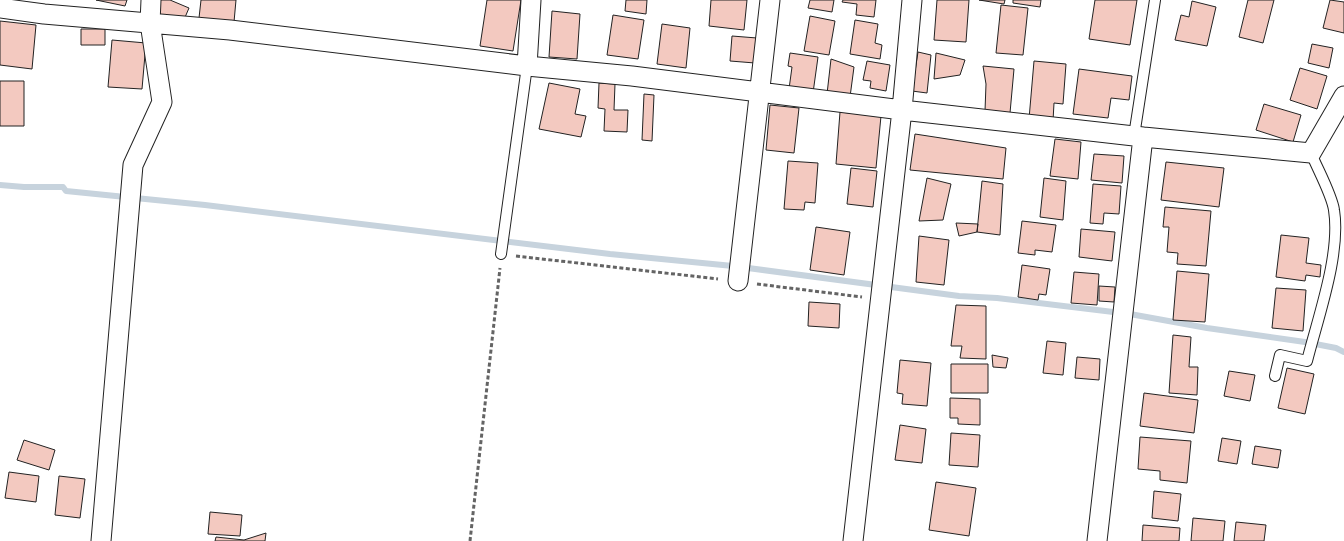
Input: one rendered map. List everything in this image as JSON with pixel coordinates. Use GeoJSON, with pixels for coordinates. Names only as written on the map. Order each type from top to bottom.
{"type":"FeatureCollection","features":[{"type":"Feature","properties":{"kind":"street"},"geometry":{"type":"LineString","coordinates":[[101,541],[132,164],[162,102],[150,23],[152,0]]}},
{"type":"Feature","properties":{"kind":"street"},"geometry":{"type":"LineString","coordinates":[[527,66],[531,0]]}},
{"type":"Feature","properties":{"kind":"street"},"geometry":{"type":"LineString","coordinates":[[738,281],[770,0]]}},
{"type":"Feature","properties":{"kind":"street"},"geometry":{"type":"LineString","coordinates":[[853,541],[902,110],[912,0]]}},
{"type":"Feature","properties":{"kind":"street"},"geometry":{"type":"LineString","coordinates":[[0,8],[230,30],[527,66],[632,76],[902,110],[1311,153],[1344,96]]}},
{"type":"Feature","properties":{"kind":"street"},"geometry":{"type":"LineString","coordinates":[[1097,541],[1138,136]]}},
{"type":"Feature","properties":{"kind":"lane"},"geometry":{"type":"LineString","coordinates":[[1138,136],[1154,0]]}},
{"type":"Feature","properties":{"kind":"lane"},"geometry":{"type":"LineString","coordinates":[[501,254],[527,66]]}},
{"type":"Feature","properties":{"kind":"lane"},"geometry":{"type":"LineString","coordinates":[[1275,376],[1280,355],[1307,361],[1332,262],[1336,230],[1334,208],[1311,153]]}},
{"type":"Feature","properties":{"kind":"path"},"geometry":{"type":"LineString","coordinates":[[470,541],[501,254],[738,281],[881,300]]}},
{"type":"Feature","properties":{"kind":"building"},"geometry":{"type":"Polygon","coordinates":[[[96,0],[127,0],[125,6],[96,0]]]}},
{"type":"Feature","properties":{"kind":"building"},"geometry":{"type":"Polygon","coordinates":[[[157,0],[170,0],[189,8],[180,29],[150,16],[157,0]]]}},
{"type":"Feature","properties":{"kind":"building"},"geometry":{"type":"Polygon","coordinates":[[[201,0],[236,0],[234,22],[199,18],[201,0]]]}},
{"type":"Feature","properties":{"kind":"building"},"geometry":{"type":"Polygon","coordinates":[[[487,0],[521,0],[513,51],[480,46],[487,0]]]}},
{"type":"Feature","properties":{"kind":"building"},"geometry":{"type":"Polygon","coordinates":[[[626,0],[647,0],[646,14],[625,11],[626,0]]]}},
{"type":"Feature","properties":{"kind":"building"},"geometry":{"type":"Polygon","coordinates":[[[711,0],[747,0],[744,30],[709,26],[711,0]]]}},
{"type":"Feature","properties":{"kind":"building"},"geometry":{"type":"Polygon","coordinates":[[[810,0],[834,0],[832,12],[808,8],[810,0]]]}},
{"type":"Feature","properties":{"kind":"building"},"geometry":{"type":"Polygon","coordinates":[[[843,0],[876,0],[874,17],[856,15],[857,4],[842,2],[843,0]]]}},
{"type":"Feature","properties":{"kind":"building"},"geometry":{"type":"Polygon","coordinates":[[[937,0],[969,0],[966,42],[934,40],[937,0]]]}},
{"type":"Feature","properties":{"kind":"building"},"geometry":{"type":"Polygon","coordinates":[[[979,0],[1005,0],[1004,4],[979,0]]]}},
{"type":"Feature","properties":{"kind":"building"},"geometry":{"type":"Polygon","coordinates":[[[1013,0],[1041,0],[1040,7],[1013,3],[1013,0]]]}},
{"type":"Feature","properties":{"kind":"building"},"geometry":{"type":"Polygon","coordinates":[[[1095,0],[1137,0],[1130,45],[1089,39],[1095,0]]]}},
{"type":"Feature","properties":{"kind":"building"},"geometry":{"type":"Polygon","coordinates":[[[1248,0],[1274,0],[1263,43],[1239,37],[1248,0]]]}},
{"type":"Feature","properties":{"kind":"building"},"geometry":{"type":"Polygon","coordinates":[[[1330,0],[1344,2],[1344,33],[1323,28],[1330,0]]]}},
{"type":"Feature","properties":{"kind":"building"},"geometry":{"type":"Polygon","coordinates":[[[1192,1],[1216,7],[1207,46],[1175,40],[1181,15],[1189,17],[1192,1]]]}},
{"type":"Feature","properties":{"kind":"building"},"geometry":{"type":"Polygon","coordinates":[[[1001,5],[1028,8],[1023,55],[996,53],[1001,5]]]}},
{"type":"Feature","properties":{"kind":"building"},"geometry":{"type":"Polygon","coordinates":[[[552,11],[580,14],[577,59],[549,57],[552,11]]]}},
{"type":"Feature","properties":{"kind":"building"},"geometry":{"type":"Polygon","coordinates":[[[613,15],[644,20],[638,59],[607,55],[613,15]]]}},
{"type":"Feature","properties":{"kind":"building"},"geometry":{"type":"Polygon","coordinates":[[[810,16],[835,21],[829,55],[804,51],[810,16]]]}},
{"type":"Feature","properties":{"kind":"building"},"geometry":{"type":"Polygon","coordinates":[[[855,20],[878,24],[875,43],[882,45],[880,59],[850,54],[855,20]]]}},
{"type":"Feature","properties":{"kind":"building"},"geometry":{"type":"Polygon","coordinates":[[[0,21],[36,25],[32,69],[0,65],[0,21]]]}},
{"type":"Feature","properties":{"kind":"building"},"geometry":{"type":"Polygon","coordinates":[[[662,24],[690,28],[686,68],[657,64],[662,24]]]}},
{"type":"Feature","properties":{"kind":"building"},"geometry":{"type":"Polygon","coordinates":[[[81,29],[105,29],[105,45],[81,45],[81,29]]]}},
{"type":"Feature","properties":{"kind":"building"},"geometry":{"type":"Polygon","coordinates":[[[732,36],[757,38],[755,63],[730,61],[732,36]]]}},
{"type":"Feature","properties":{"kind":"building"},"geometry":{"type":"Polygon","coordinates":[[[112,40],[146,43],[142,89],[108,87],[112,40]]]}},
{"type":"Feature","properties":{"kind":"building"},"geometry":{"type":"Polygon","coordinates":[[[1312,44],[1333,48],[1329,68],[1308,63],[1312,44]]]}},
{"type":"Feature","properties":{"kind":"building"},"geometry":{"type":"Polygon","coordinates":[[[918,52],[931,55],[927,93],[912,91],[918,52]]]}},
{"type":"Feature","properties":{"kind":"building"},"geometry":{"type":"Polygon","coordinates":[[[790,53],[818,57],[813,93],[789,89],[792,67],[788,66],[790,53]]]}},
{"type":"Feature","properties":{"kind":"building"},"geometry":{"type":"Polygon","coordinates":[[[936,53],[965,60],[960,75],[934,79],[936,53]]]}},
{"type":"Feature","properties":{"kind":"building"},"geometry":{"type":"Polygon","coordinates":[[[831,59],[854,67],[850,97],[827,94],[831,59]]]}},
{"type":"Feature","properties":{"kind":"building"},"geometry":{"type":"Polygon","coordinates":[[[867,61],[890,65],[886,91],[870,88],[871,81],[863,80],[867,61]]]}},
{"type":"Feature","properties":{"kind":"building"},"geometry":{"type":"Polygon","coordinates":[[[1034,61],[1066,64],[1063,104],[1054,103],[1053,121],[1029,119],[1034,61]]]}},
{"type":"Feature","properties":{"kind":"building"},"geometry":{"type":"Polygon","coordinates":[[[983,66],[1014,69],[1010,113],[985,111],[986,84],[983,66]]]}},
{"type":"Feature","properties":{"kind":"building"},"geometry":{"type":"Polygon","coordinates":[[[1300,68],[1327,76],[1317,109],[1290,100],[1300,68]]]}},
{"type":"Feature","properties":{"kind":"building"},"geometry":{"type":"Polygon","coordinates":[[[1079,69],[1132,76],[1129,100],[1111,98],[1108,118],[1073,114],[1079,69]]]}},
{"type":"Feature","properties":{"kind":"building"},"geometry":{"type":"Polygon","coordinates":[[[0,81],[24,81],[24,126],[0,126],[0,81]]]}},
{"type":"Feature","properties":{"kind":"building"},"geometry":{"type":"Polygon","coordinates":[[[549,83],[580,89],[575,114],[586,116],[581,137],[539,129],[549,83]]]}},
{"type":"Feature","properties":{"kind":"building"},"geometry":{"type":"Polygon","coordinates":[[[599,83],[615,84],[614,110],[628,110],[627,132],[604,131],[605,109],[598,108],[599,83]]]}},
{"type":"Feature","properties":{"kind":"building"},"geometry":{"type":"Polygon","coordinates":[[[644,94],[654,95],[652,141],[642,140],[644,94]]]}},
{"type":"Feature","properties":{"kind":"building"},"geometry":{"type":"Polygon","coordinates":[[[1264,104],[1301,115],[1293,142],[1256,130],[1264,104]]]}},
{"type":"Feature","properties":{"kind":"building"},"geometry":{"type":"Polygon","coordinates":[[[770,105],[799,108],[794,153],[766,150],[770,105]]]}},
{"type":"Feature","properties":{"kind":"building"},"geometry":{"type":"Polygon","coordinates":[[[840,112],[881,116],[876,168],[836,164],[840,112]]]}},
{"type":"Feature","properties":{"kind":"building"},"geometry":{"type":"Polygon","coordinates":[[[915,134],[1006,148],[1003,179],[910,170],[915,134]]]}},
{"type":"Feature","properties":{"kind":"building"},"geometry":{"type":"Polygon","coordinates":[[[1055,139],[1081,142],[1078,179],[1050,176],[1055,139]]]}},
{"type":"Feature","properties":{"kind":"building"},"geometry":{"type":"Polygon","coordinates":[[[1094,154],[1124,156],[1122,183],[1091,180],[1094,154]]]}},
{"type":"Feature","properties":{"kind":"building"},"geometry":{"type":"Polygon","coordinates":[[[788,161],[818,163],[815,203],[805,202],[804,210],[784,209],[788,161]]]}},
{"type":"Feature","properties":{"kind":"building"},"geometry":{"type":"Polygon","coordinates":[[[1166,162],[1224,168],[1219,207],[1161,200],[1166,162]]]}},
{"type":"Feature","properties":{"kind":"building"},"geometry":{"type":"Polygon","coordinates":[[[851,168],[877,171],[873,207],[847,204],[851,168]]]}},
{"type":"Feature","properties":{"kind":"building"},"geometry":{"type":"Polygon","coordinates":[[[927,178],[951,184],[943,220],[919,221],[927,178]]]}},
{"type":"Feature","properties":{"kind":"building"},"geometry":{"type":"Polygon","coordinates":[[[1044,178],[1066,181],[1063,220],[1040,217],[1044,178]]]}},
{"type":"Feature","properties":{"kind":"building"},"geometry":{"type":"Polygon","coordinates":[[[982,181],[1003,184],[1000,235],[977,232],[982,181]]]}},
{"type":"Feature","properties":{"kind":"building"},"geometry":{"type":"Polygon","coordinates":[[[1093,184],[1121,186],[1119,214],[1104,213],[1103,224],[1090,223],[1093,184]]]}},
{"type":"Feature","properties":{"kind":"building"},"geometry":{"type":"Polygon","coordinates":[[[1165,207],[1211,211],[1206,266],[1177,264],[1178,253],[1167,252],[1169,227],[1163,227],[1165,207]]]}},
{"type":"Feature","properties":{"kind":"building"},"geometry":{"type":"Polygon","coordinates":[[[1022,221],[1056,225],[1052,252],[1035,250],[1035,255],[1018,253],[1022,221]]]}},
{"type":"Feature","properties":{"kind":"building"},"geometry":{"type":"Polygon","coordinates":[[[956,223],[978,224],[977,232],[959,236],[956,223]]]}},
{"type":"Feature","properties":{"kind":"building"},"geometry":{"type":"Polygon","coordinates":[[[816,227],[850,232],[844,275],[810,270],[816,227]]]}},
{"type":"Feature","properties":{"kind":"building"},"geometry":{"type":"Polygon","coordinates":[[[1081,229],[1115,232],[1112,261],[1079,257],[1081,229]]]}},
{"type":"Feature","properties":{"kind":"building"},"geometry":{"type":"Polygon","coordinates":[[[1281,235],[1309,238],[1306,263],[1321,265],[1320,277],[1306,275],[1305,281],[1276,277],[1281,235]]]}},
{"type":"Feature","properties":{"kind":"building"},"geometry":{"type":"Polygon","coordinates":[[[919,236],[949,240],[944,285],[916,282],[919,236]]]}},
{"type":"Feature","properties":{"kind":"building"},"geometry":{"type":"Polygon","coordinates":[[[1022,265],[1050,269],[1046,295],[1039,294],[1038,300],[1018,297],[1022,265]]]}},
{"type":"Feature","properties":{"kind":"building"},"geometry":{"type":"Polygon","coordinates":[[[1177,271],[1209,274],[1205,322],[1173,320],[1177,271]]]}},
{"type":"Feature","properties":{"kind":"building"},"geometry":{"type":"Polygon","coordinates":[[[1074,272],[1099,274],[1097,305],[1071,303],[1074,272]]]}},
{"type":"Feature","properties":{"kind":"building"},"geometry":{"type":"Polygon","coordinates":[[[1099,286],[1115,287],[1114,302],[1099,301],[1099,286]]]}},
{"type":"Feature","properties":{"kind":"building"},"geometry":{"type":"Polygon","coordinates":[[[1276,288],[1306,290],[1303,331],[1272,328],[1276,288]]]}},
{"type":"Feature","properties":{"kind":"building"},"geometry":{"type":"Polygon","coordinates":[[[809,302],[840,304],[839,328],[808,326],[809,302]]]}},
{"type":"Feature","properties":{"kind":"building"},"geometry":{"type":"Polygon","coordinates":[[[956,305],[986,306],[986,359],[960,358],[962,346],[951,346],[956,305]]]}},
{"type":"Feature","properties":{"kind":"building"},"geometry":{"type":"Polygon","coordinates":[[[1173,335],[1191,337],[1189,367],[1198,367],[1197,395],[1169,393],[1173,335]]]}},
{"type":"Feature","properties":{"kind":"building"},"geometry":{"type":"Polygon","coordinates":[[[1047,341],[1066,343],[1063,375],[1043,373],[1047,341]]]}},
{"type":"Feature","properties":{"kind":"building"},"geometry":{"type":"Polygon","coordinates":[[[992,355],[1008,358],[1006,368],[993,367],[992,355]]]}},
{"type":"Feature","properties":{"kind":"building"},"geometry":{"type":"Polygon","coordinates":[[[1077,357],[1100,359],[1099,380],[1075,378],[1077,357]]]}},
{"type":"Feature","properties":{"kind":"building"},"geometry":{"type":"Polygon","coordinates":[[[900,360],[931,363],[927,406],[902,404],[903,394],[897,393],[900,360]]]}},
{"type":"Feature","properties":{"kind":"building"},"geometry":{"type":"Polygon","coordinates":[[[951,364],[988,364],[988,393],[951,393],[951,364]]]}},
{"type":"Feature","properties":{"kind":"building"},"geometry":{"type":"Polygon","coordinates":[[[1287,368],[1314,374],[1305,414],[1278,408],[1287,368]]]}},
{"type":"Feature","properties":{"kind":"building"},"geometry":{"type":"Polygon","coordinates":[[[1229,371],[1255,375],[1250,401],[1224,396],[1229,371]]]}},
{"type":"Feature","properties":{"kind":"building"},"geometry":{"type":"Polygon","coordinates":[[[1144,393],[1198,400],[1194,433],[1140,426],[1144,393]]]}},
{"type":"Feature","properties":{"kind":"building"},"geometry":{"type":"Polygon","coordinates":[[[950,398],[980,399],[980,425],[958,424],[958,418],[950,418],[950,398]]]}},
{"type":"Feature","properties":{"kind":"building"},"geometry":{"type":"Polygon","coordinates":[[[900,425],[926,429],[922,463],[895,460],[900,425]]]}},
{"type":"Feature","properties":{"kind":"building"},"geometry":{"type":"Polygon","coordinates":[[[951,433],[980,435],[978,467],[949,465],[951,433]]]}},
{"type":"Feature","properties":{"kind":"building"},"geometry":{"type":"Polygon","coordinates":[[[1140,437],[1191,441],[1187,483],[1160,480],[1160,471],[1138,469],[1140,437]]]}},
{"type":"Feature","properties":{"kind":"building"},"geometry":{"type":"Polygon","coordinates":[[[1222,438],[1241,441],[1237,464],[1218,461],[1222,438]]]}},
{"type":"Feature","properties":{"kind":"building"},"geometry":{"type":"Polygon","coordinates":[[[24,440],[55,450],[49,470],[17,460],[24,440]]]}},
{"type":"Feature","properties":{"kind":"building"},"geometry":{"type":"Polygon","coordinates":[[[1255,446],[1281,450],[1278,468],[1252,464],[1255,446]]]}},
{"type":"Feature","properties":{"kind":"building"},"geometry":{"type":"Polygon","coordinates":[[[9,472],[39,476],[36,502],[5,498],[9,472]]]}},
{"type":"Feature","properties":{"kind":"building"},"geometry":{"type":"Polygon","coordinates":[[[59,476],[85,479],[80,518],[55,515],[59,476]]]}},
{"type":"Feature","properties":{"kind":"building"},"geometry":{"type":"Polygon","coordinates":[[[936,482],[976,488],[969,536],[929,530],[936,482]]]}},
{"type":"Feature","properties":{"kind":"building"},"geometry":{"type":"Polygon","coordinates":[[[1154,491],[1181,494],[1178,521],[1152,518],[1154,491]]]}},
{"type":"Feature","properties":{"kind":"building"},"geometry":{"type":"Polygon","coordinates":[[[210,512],[242,515],[240,536],[208,534],[210,512]]]}},
{"type":"Feature","properties":{"kind":"building"},"geometry":{"type":"Polygon","coordinates":[[[1193,518],[1225,521],[1223,541],[1191,541],[1193,518]]]}},
{"type":"Feature","properties":{"kind":"building"},"geometry":{"type":"Polygon","coordinates":[[[1236,522],[1266,525],[1264,541],[1234,541],[1236,522]]]}},
{"type":"Feature","properties":{"kind":"building"},"geometry":{"type":"Polygon","coordinates":[[[1143,525],[1180,528],[1179,541],[1142,541],[1143,525]]]}},
{"type":"Feature","properties":{"kind":"building"},"geometry":{"type":"Polygon","coordinates":[[[266,533],[265,541],[215,541],[216,537],[244,540],[266,533]]]}},
{"type":"Feature","properties":{"kind":"waterway"},"geometry":{"type":"LineString","coordinates":[[0,185],[63,187],[66,191],[205,205],[610,254],[733,266],[959,296],[997,298],[1130,314],[1207,328],[1305,342],[1336,348],[1344,352]]}}]}
